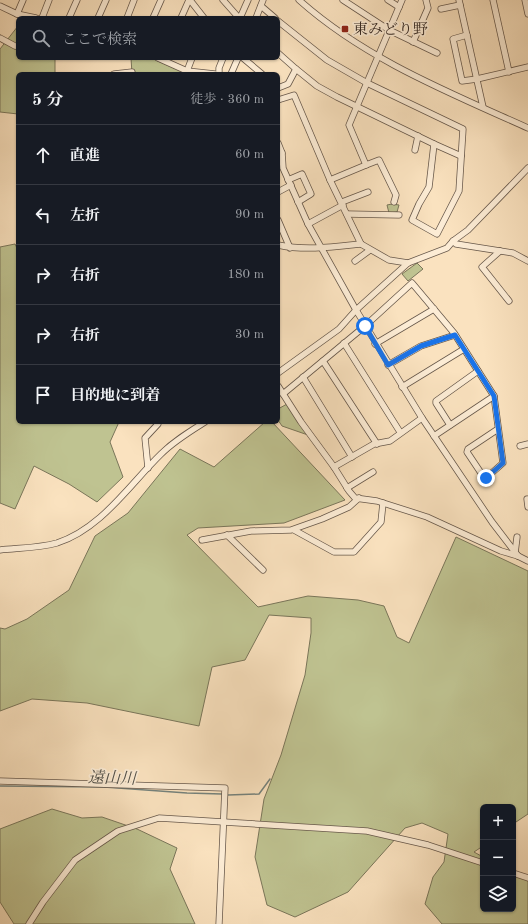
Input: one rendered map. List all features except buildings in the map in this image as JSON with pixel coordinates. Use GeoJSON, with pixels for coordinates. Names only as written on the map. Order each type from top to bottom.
{"type":"FeatureCollection","features":[{"type":"Feature","properties":{"kind":"street"},"geometry":{"type":"LineString","coordinates":[[17,14],[23,0]]}},
{"type":"Feature","properties":{"kind":"street"},"geometry":{"type":"LineString","coordinates":[[43,16],[49,0]]}},
{"type":"Feature","properties":{"kind":"street"},"geometry":{"type":"LineString","coordinates":[[70,16],[77,0]]}},
{"type":"Feature","properties":{"kind":"street"},"geometry":{"type":"LineString","coordinates":[[99,16],[106,0]]}},
{"type":"Feature","properties":{"kind":"street"},"geometry":{"type":"LineString","coordinates":[[128,16],[134,0]]}},
{"type":"Feature","properties":{"kind":"street"},"geometry":{"type":"LineString","coordinates":[[154,16],[161,0]]}},
{"type":"Feature","properties":{"kind":"street"},"geometry":{"type":"LineString","coordinates":[[182,16],[189,0],[202,16]]}},
{"type":"Feature","properties":{"kind":"street"},"geometry":{"type":"LineString","coordinates":[[223,0],[238,16]]}},
{"type":"Feature","properties":{"kind":"street"},"geometry":{"type":"LineString","coordinates":[[241,16],[248,0]]}},
{"type":"Feature","properties":{"kind":"street"},"geometry":{"type":"LineString","coordinates":[[299,0],[343,36],[378,57],[528,128]]}},
{"type":"Feature","properties":{"kind":"street"},"geometry":{"type":"LineString","coordinates":[[343,0],[389,30],[437,53]]}},
{"type":"Feature","properties":{"kind":"street"},"geometry":{"type":"LineString","coordinates":[[388,0],[399,6]]}},
{"type":"Feature","properties":{"kind":"street"},"geometry":{"type":"LineString","coordinates":[[366,165],[349,125],[402,0]]}},
{"type":"Feature","properties":{"kind":"street"},"geometry":{"type":"LineString","coordinates":[[413,42],[428,8],[426,0]]}},
{"type":"Feature","properties":{"kind":"street"},"geometry":{"type":"LineString","coordinates":[[493,0],[509,72]]}},
{"type":"Feature","properties":{"kind":"street"},"geometry":{"type":"LineString","coordinates":[[525,0],[528,14]]}},
{"type":"Feature","properties":{"kind":"street"},"geometry":{"type":"LineString","coordinates":[[441,9],[460,2],[483,107]]}},
{"type":"Feature","properties":{"kind":"street"},"geometry":{"type":"LineString","coordinates":[[257,16],[262,3],[273,16]]}},
{"type":"Feature","properties":{"kind":"street"},"geometry":{"type":"LineString","coordinates":[[0,6],[17,14],[26,16]]}},
{"type":"Feature","properties":{"kind":"street"},"geometry":{"type":"LineString","coordinates":[[280,23],[327,60],[367,83],[463,130],[459,191],[437,234],[412,220],[418,204],[429,187],[434,144]]}},
{"type":"Feature","properties":{"kind":"street"},"geometry":{"type":"LineString","coordinates":[[467,35],[453,39],[462,81],[528,67]]}},
{"type":"Feature","properties":{"kind":"street"},"geometry":{"type":"LineString","coordinates":[[0,38],[15,46]]}},
{"type":"Feature","properties":{"kind":"street"},"geometry":{"type":"LineString","coordinates":[[280,55],[317,86],[356,107],[461,156]]}},
{"type":"Feature","properties":{"kind":"street"},"geometry":{"type":"LineString","coordinates":[[164,60],[186,71],[196,72]]}},
{"type":"Feature","properties":{"kind":"street"},"geometry":{"type":"LineString","coordinates":[[186,71],[191,60]]}},
{"type":"Feature","properties":{"kind":"street"},"geometry":{"type":"LineString","coordinates":[[219,72],[222,60]]}},
{"type":"Feature","properties":{"kind":"street"},"geometry":{"type":"LineString","coordinates":[[232,72],[237,60]]}},
{"type":"Feature","properties":{"kind":"street"},"geometry":{"type":"LineString","coordinates":[[246,60],[260,72]]}},
{"type":"Feature","properties":{"kind":"street"},"geometry":{"type":"LineString","coordinates":[[280,87],[288,84],[296,69]]}},
{"type":"Feature","properties":{"kind":"street"},"geometry":{"type":"LineString","coordinates":[[280,99],[294,95],[330,180],[361,244],[389,260],[408,263]]}},
{"type":"Feature","properties":{"kind":"street"},"geometry":{"type":"LineString","coordinates":[[415,150],[418,136]]}},
{"type":"Feature","properties":{"kind":"street"},"geometry":{"type":"LineString","coordinates":[[280,155],[283,168],[308,224],[375,344],[422,418],[492,522],[517,554],[528,561]]}},
{"type":"Feature","properties":{"kind":"street"},"geometry":{"type":"LineString","coordinates":[[330,180],[380,160],[396,195],[394,202]]}},
{"type":"Feature","properties":{"kind":"street"},"geometry":{"type":"LineString","coordinates":[[280,372],[339,329],[356,310],[408,263],[447,248],[453,241],[468,230],[528,168]]}},
{"type":"Feature","properties":{"kind":"street"},"geometry":{"type":"LineString","coordinates":[[280,190],[289,182],[302,174],[311,194],[298,202]]}},
{"type":"Feature","properties":{"kind":"street"},"geometry":{"type":"LineString","coordinates":[[308,224],[342,204],[368,192]]}},
{"type":"Feature","properties":{"kind":"street"},"geometry":{"type":"LineString","coordinates":[[347,214],[399,215]]}},
{"type":"Feature","properties":{"kind":"street"},"geometry":{"type":"LineString","coordinates":[[280,225],[290,248]]}},
{"type":"Feature","properties":{"kind":"street"},"geometry":{"type":"LineString","coordinates":[[453,241],[456,244],[513,253],[528,261]]}},
{"type":"Feature","properties":{"kind":"street"},"geometry":{"type":"LineString","coordinates":[[280,246],[290,248],[321,248],[361,244]]}},
{"type":"Feature","properties":{"kind":"street"},"geometry":{"type":"LineString","coordinates":[[355,261],[370,250]]}},
{"type":"Feature","properties":{"kind":"street"},"geometry":{"type":"LineString","coordinates":[[500,251],[482,267],[509,301]]}},
{"type":"Feature","properties":{"kind":"street"},"geometry":{"type":"LineString","coordinates":[[283,394],[365,326],[412,283],[455,335],[494,396],[503,463],[486,478],[483,476],[467,452],[468,449],[498,429]]}},
{"type":"Feature","properties":{"kind":"street"},"geometry":{"type":"LineString","coordinates":[[375,344],[434,309]]}},
{"type":"Feature","properties":{"kind":"street"},"geometry":{"type":"LineString","coordinates":[[388,365],[421,346],[455,335]]}},
{"type":"Feature","properties":{"kind":"street"},"geometry":{"type":"LineString","coordinates":[[344,343],[400,432]]}},
{"type":"Feature","properties":{"kind":"street"},"geometry":{"type":"LineString","coordinates":[[402,387],[464,348]]}},
{"type":"Feature","properties":{"kind":"street"},"geometry":{"type":"LineString","coordinates":[[323,361],[377,444]]}},
{"type":"Feature","properties":{"kind":"street"},"geometry":{"type":"LineString","coordinates":[[450,425],[436,403],[436,400],[478,371]]}},
{"type":"Feature","properties":{"kind":"street"},"geometry":{"type":"LineString","coordinates":[[303,377],[352,457]]}},
{"type":"Feature","properties":{"kind":"street"},"geometry":{"type":"LineString","coordinates":[[280,389],[347,488],[356,498],[383,503],[427,517],[501,551],[517,554]]}},
{"type":"Feature","properties":{"kind":"street"},"geometry":{"type":"LineString","coordinates":[[434,436],[494,396]]}},
{"type":"Feature","properties":{"kind":"street"},"geometry":{"type":"LineString","coordinates":[[334,467],[377,444],[390,441],[400,432],[422,418]]}},
{"type":"Feature","properties":{"kind":"street"},"geometry":{"type":"LineString","coordinates":[[148,468],[145,438],[158,424]]}},
{"type":"Feature","properties":{"kind":"street"},"geometry":{"type":"LineString","coordinates":[[0,550],[57,543],[86,529],[104,514],[178,439],[202,424]]}},
{"type":"Feature","properties":{"kind":"street"},"geometry":{"type":"LineString","coordinates":[[520,446],[528,444]]}},
{"type":"Feature","properties":{"kind":"street"},"geometry":{"type":"LineString","coordinates":[[347,488],[373,472]]}},
{"type":"Feature","properties":{"kind":"street"},"geometry":{"type":"LineString","coordinates":[[202,540],[251,530],[294,530],[349,507],[359,498]]}},
{"type":"Feature","properties":{"kind":"street"},"geometry":{"type":"LineString","coordinates":[[527,499],[528,507]]}},
{"type":"Feature","properties":{"kind":"street"},"geometry":{"type":"LineString","coordinates":[[294,530],[334,552],[354,552],[382,522],[383,503]]}},
{"type":"Feature","properties":{"kind":"street"},"geometry":{"type":"LineString","coordinates":[[226,535],[263,570]]}},
{"type":"Feature","properties":{"kind":"street"},"geometry":{"type":"LineString","coordinates":[[517,536],[517,554]]}},
{"type":"Feature","properties":{"kind":"street"},"geometry":{"type":"LineString","coordinates":[[0,781],[225,788],[219,924]]}},
{"type":"Feature","properties":{"kind":"street"},"geometry":{"type":"LineString","coordinates":[[29,924],[43,902],[75,860],[118,830],[159,818],[367,831],[428,845],[480,862]]}},
{"type":"Feature","properties":{"kind":"street"},"geometry":{"type":"LineString","coordinates":[[516,874],[528,878]]}},
{"type":"Feature","properties":{"kind":"green space"},"geometry":{"type":"Polygon","coordinates":[[[16,29],[16,60],[55,60],[55,72],[16,72],[16,114],[0,112],[0,49],[16,29]]]}},
{"type":"Feature","properties":{"kind":"green space"},"geometry":{"type":"Polygon","coordinates":[[[131,60],[156,60],[174,68],[189,72],[132,72],[131,60]]]}},
{"type":"Feature","properties":{"kind":"green space"},"geometry":{"type":"Polygon","coordinates":[[[387,205],[399,205],[397,212],[389,213],[387,205]]]}},
{"type":"Feature","properties":{"kind":"green space"},"geometry":{"type":"Polygon","coordinates":[[[15,244],[16,246],[16,424],[118,424],[110,442],[123,477],[97,502],[69,484],[34,466],[15,509],[0,503],[0,247],[15,244]]]}},
{"type":"Feature","properties":{"kind":"green space"},"geometry":{"type":"Polygon","coordinates":[[[417,263],[423,269],[408,281],[402,274],[417,263]]]}},
{"type":"Feature","properties":{"kind":"green space"},"geometry":{"type":"Polygon","coordinates":[[[287,404],[308,435],[282,426],[280,423],[280,408],[287,404]]]}},
{"type":"Feature","properties":{"kind":"green space"},"geometry":{"type":"Polygon","coordinates":[[[263,424],[274,424],[345,500],[284,523],[198,528],[187,535],[258,607],[308,596],[358,600],[384,606],[397,637],[409,643],[456,537],[528,571],[528,814],[516,822],[516,804],[480,804],[480,848],[474,852],[480,855],[480,912],[516,912],[516,874],[528,880],[528,924],[442,924],[425,904],[433,877],[444,862],[448,834],[422,823],[405,828],[348,892],[295,917],[267,905],[255,857],[264,799],[281,755],[305,675],[311,633],[311,618],[269,615],[245,660],[212,667],[199,726],[87,703],[32,699],[0,711],[0,628],[5,629],[27,619],[69,590],[95,536],[128,513],[180,449],[214,467],[263,424]]]}},
{"type":"Feature","properties":{"kind":"green space"},"geometry":{"type":"Polygon","coordinates":[[[52,809],[82,818],[102,817],[137,829],[177,848],[170,869],[195,924],[14,924],[0,902],[0,829],[52,809]]]}},
{"type":"Feature","properties":{"kind":"waterway","name":"遠山川"},"geometry":{"type":"LineString","coordinates":[[228,795],[259,794],[270,779]]}},
{"type":"Feature","properties":{"kind":"waterway","name":"遠山川"},"geometry":{"type":"LineString","coordinates":[[0,786],[104,787],[222,794]]}},
{"type":"Feature","properties":{"kind":"place","name":"東みどり野"},"geometry":{"type":"Point","coordinates":[345,29]}},
{"type":"Feature","properties":{"kind":"route"},"geometry":{"type":"LineString","coordinates":[[365,326],[388,365],[421,346],[455,335],[494,396],[503,463],[486,478]]}}]}
